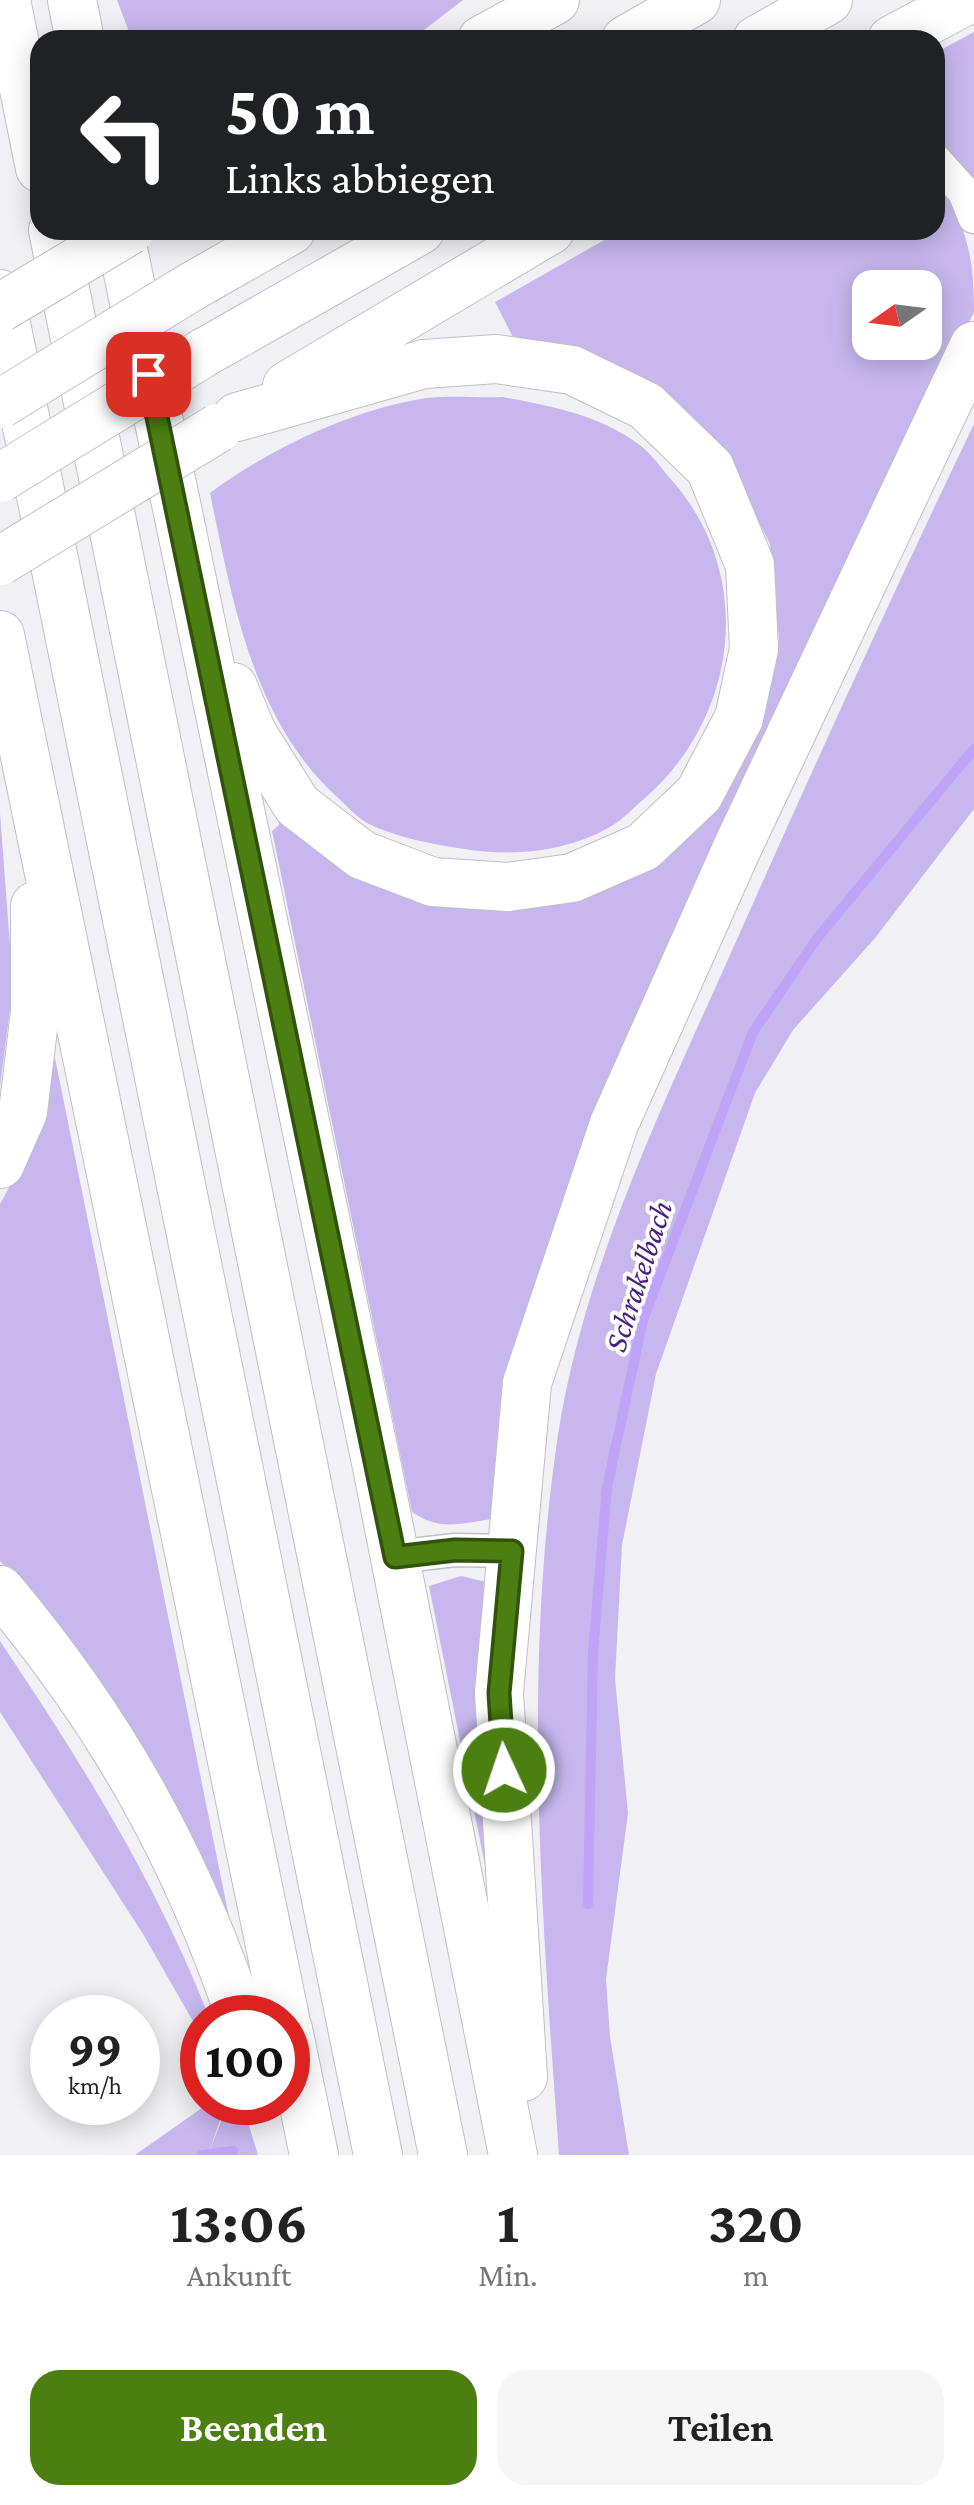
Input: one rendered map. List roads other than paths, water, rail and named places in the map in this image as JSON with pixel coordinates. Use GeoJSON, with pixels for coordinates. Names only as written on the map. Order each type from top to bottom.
{"type":"FeatureCollection","features":[{"type":"Feature","properties":{"kind":"highway"},"geometry":{"type":"LineString","coordinates":[[6,0],[30,119]]}},
{"type":"Feature","properties":{"kind":"highway"},"geometry":{"type":"LineString","coordinates":[[72,0],[78,30]]}},
{"type":"Feature","properties":{"kind":"highway"},"geometry":{"type":"LineString","coordinates":[[472,30],[508,0]]}},
{"type":"Feature","properties":{"kind":"highway"},"geometry":{"type":"LineString","coordinates":[[500,30],[554,0]]}},
{"type":"Feature","properties":{"kind":"highway"},"geometry":{"type":"LineString","coordinates":[[644,30],[696,0]]}},
{"type":"Feature","properties":{"kind":"highway"},"geometry":{"type":"LineString","coordinates":[[775,30],[828,0]]}},
{"type":"Feature","properties":{"kind":"highway"},"geometry":{"type":"LineString","coordinates":[[911,30],[967,0]]}},
{"type":"Feature","properties":{"kind":"highway"},"geometry":{"type":"LineString","coordinates":[[55,240],[443,2155]]}},
{"type":"Feature","properties":{"kind":"highway"},"geometry":{"type":"LineString","coordinates":[[0,308],[113,240]]}},
{"type":"Feature","properties":{"kind":"highway"},"geometry":{"type":"LineString","coordinates":[[121,240],[517,2155]]}},
{"type":"Feature","properties":{"kind":"highway"},"geometry":{"type":"LineString","coordinates":[[0,404],[273,240]]}},
{"type":"Feature","properties":{"kind":"highway"},"geometry":{"type":"LineString","coordinates":[[0,478],[204,352],[402,240]]}},
{"type":"Feature","properties":{"kind":"highway"},"geometry":{"type":"LineString","coordinates":[[0,561],[533,240]]}},
{"type":"Feature","properties":{"kind":"highway"},"geometry":{"type":"LineString","coordinates":[[0,294],[378,2155]]}},
{"type":"Feature","properties":{"kind":"highway"},"geometry":{"type":"LineString","coordinates":[[517,2155],[523,2078],[499,1693],[527,1383],[614,1124],[746,828],[974,346]]}},
{"type":"Feature","properties":{"kind":"highway"},"geometry":{"type":"LineString","coordinates":[[200,627],[226,669],[252,734],[297,805],[362,855],[433,882],[508,887],[572,878],[644,847],[699,794],[739,718],[754,650],[750,565],[710,468],[646,406],[572,370],[496,359],[424,364],[228,422]]}},
{"type":"Feature","properties":{"kind":"highway"},"geometry":{"type":"LineString","coordinates":[[0,635],[280,1995]]}},
{"type":"Feature","properties":{"kind":"highway"},"geometry":{"type":"LineString","coordinates":[[0,1164],[24,1112],[35,1012],[36,808]]}},
{"type":"Feature","properties":{"kind":"highway"},"geometry":{"type":"LineString","coordinates":[[0,1590],[64,1666],[161,1820],[232,1995]]}},
{"type":"Feature","properties":{"kind":"highway"},"geometry":{"type":"LineString","coordinates":[[278,2125],[288,2155]]}},
{"type":"Feature","properties":{"kind":"highway"},"geometry":{"type":"LineString","coordinates":[[308,2125],[314,2155]]}},
{"type":"Feature","properties":{"kind":"lane"},"geometry":{"type":"LineString","coordinates":[[945,171],[964,192],[974,217]]}},
{"type":"Feature","properties":{"kind":"lane"},"geometry":{"type":"LineString","coordinates":[[395,1557],[455,1550],[512,1551]]}},
{"type":"Feature","properties":{"kind":"waterway","name":"Schrakelbach"},"geometry":{"type":"LineString","coordinates":[[588,1904],[593,1652],[607,1487],[643,1320],[753,1032],[818,937],[974,749]]}},
{"type":"Feature","properties":{"kind":"waterway","name":"Schrakelbach"},"geometry":{"type":"LineString","coordinates":[[202,2155],[233,2151]]}}]}
